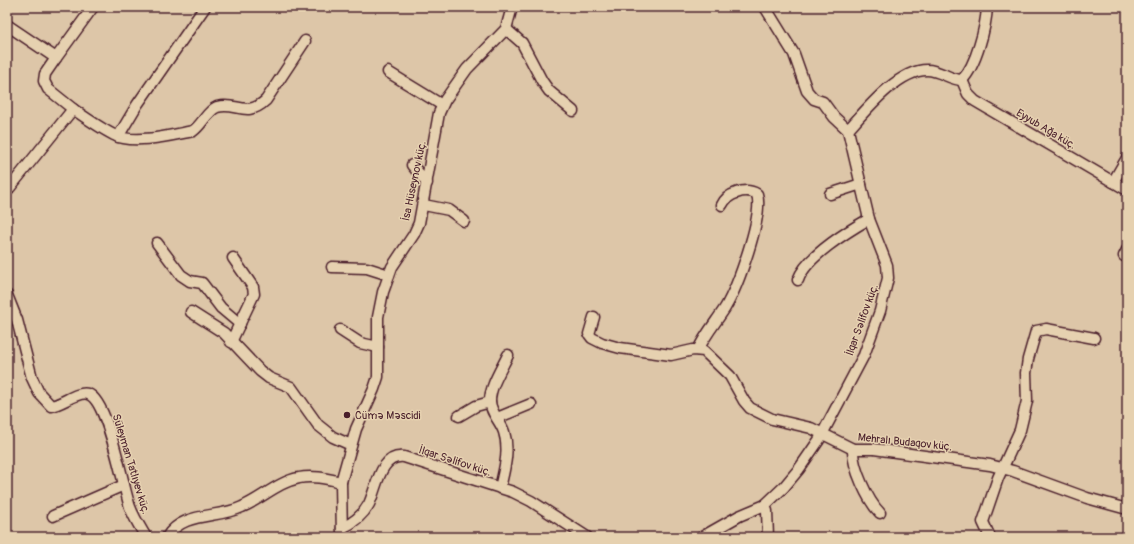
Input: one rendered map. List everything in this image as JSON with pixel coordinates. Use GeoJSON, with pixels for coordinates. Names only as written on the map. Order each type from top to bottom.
{"type":"FeatureCollection","features":[{"type":"Feature","properties":{"kind":"street"},"geometry":{"type":"LineString","coordinates":[[93,7],[45,74],[44,81],[48,89],[72,109],[118,137],[139,139],[193,131],[213,109],[218,107],[252,110],[259,107],[266,100],[305,41]]}},
{"type":"Feature","properties":{"kind":"street"},"geometry":{"type":"LineString","coordinates":[[118,137],[137,105],[205,7]]}},
{"type":"Feature","properties":{"kind":"street","name":"İsa Hüseynov küç."},"geometry":{"type":"LineString","coordinates":[[342,532],[341,482],[356,429],[378,377],[378,317],[383,292],[389,275],[414,234],[424,205],[442,104],[468,69],[506,29],[512,7]]}},
{"type":"Feature","properties":{"kind":"street"},"geometry":{"type":"LineString","coordinates":[[770,9],[794,54],[807,91],[814,99],[823,102],[834,117],[848,130],[888,89],[900,80],[915,73],[927,70],[962,80],[972,67],[984,28],[987,7]]}},
{"type":"Feature","properties":{"kind":"street"},"geometry":{"type":"LineString","coordinates":[[7,25],[56,58]]}},
{"type":"Feature","properties":{"kind":"street"},"geometry":{"type":"LineString","coordinates":[[506,29],[522,43],[549,91],[573,111]]}},
{"type":"Feature","properties":{"kind":"street"},"geometry":{"type":"LineString","coordinates":[[388,72],[442,104]]}},
{"type":"Feature","properties":{"kind":"street","name":"Eyyub Ağa küç."},"geometry":{"type":"LineString","coordinates":[[962,80],[968,94],[975,101],[1127,190]]}},
{"type":"Feature","properties":{"kind":"street"},"geometry":{"type":"LineString","coordinates":[[7,191],[72,109]]}},
{"type":"Feature","properties":{"kind":"street","name":"İlqar Səlifov küç."},"geometry":{"type":"LineString","coordinates":[[702,537],[739,516],[765,505],[789,481],[823,434],[864,355],[887,288],[887,265],[869,219],[848,130]]}},
{"type":"Feature","properties":{"kind":"street"},"geometry":{"type":"LineString","coordinates":[[1112,182],[1127,158]]}},
{"type":"Feature","properties":{"kind":"street"},"geometry":{"type":"LineString","coordinates":[[412,165],[427,183]]}},
{"type":"Feature","properties":{"kind":"street"},"geometry":{"type":"LineString","coordinates":[[830,194],[861,184]]}},
{"type":"Feature","properties":{"kind":"street"},"geometry":{"type":"LineString","coordinates":[[594,317],[589,334],[592,338],[602,343],[620,348],[657,354],[671,355],[698,350],[725,307],[738,279],[755,224],[758,199],[757,194],[748,191],[729,196],[722,205]]}},
{"type":"Feature","properties":{"kind":"street"},"geometry":{"type":"LineString","coordinates":[[424,205],[449,210],[464,221]]}},
{"type":"Feature","properties":{"kind":"street"},"geometry":{"type":"LineString","coordinates":[[798,280],[800,273],[812,259],[869,219]]}},
{"type":"Feature","properties":{"kind":"street"},"geometry":{"type":"LineString","coordinates":[[157,243],[181,275],[190,281],[202,283],[221,308],[240,324]]}},
{"type":"Feature","properties":{"kind":"street"},"geometry":{"type":"LineString","coordinates":[[231,342],[254,294],[253,287],[233,258]]}},
{"type":"Feature","properties":{"kind":"street"},"geometry":{"type":"LineString","coordinates":[[332,267],[367,268],[389,275]]}},
{"type":"Feature","properties":{"kind":"street","name":"Süleyman Tatlıyev küç."},"geometry":{"type":"LineString","coordinates":[[7,295],[17,320],[32,378],[38,393],[51,406],[82,393],[90,394],[97,401],[107,423],[130,507],[146,537]]}},
{"type":"Feature","properties":{"kind":"street"},"geometry":{"type":"LineString","coordinates":[[191,312],[213,325],[269,378],[291,387],[318,425],[324,431],[351,445]]}},
{"type":"Feature","properties":{"kind":"street"},"geometry":{"type":"LineString","coordinates":[[990,537],[983,522],[1003,468],[1020,430],[1027,401],[1026,373],[1036,332],[1046,329],[1094,338]]}},
{"type":"Feature","properties":{"kind":"street"},"geometry":{"type":"LineString","coordinates":[[340,330],[360,344],[378,347]]}},
{"type":"Feature","properties":{"kind":"street","name":"Mehralı Budaqov küç."},"geometry":{"type":"LineString","coordinates":[[698,350],[704,351],[730,376],[750,408],[772,420],[804,426],[853,449],[874,449],[1003,468],[1087,498],[1127,509]]}},
{"type":"Feature","properties":{"kind":"street"},"geometry":{"type":"LineString","coordinates":[[500,488],[505,466],[506,449],[504,432],[490,402],[492,391],[508,355]]}},
{"type":"Feature","properties":{"kind":"street"},"geometry":{"type":"LineString","coordinates":[[459,416],[480,404],[490,402]]}},
{"type":"Feature","properties":{"kind":"street"},"geometry":{"type":"LineString","coordinates":[[497,418],[531,404]]}},
{"type":"Feature","properties":{"kind":"street"},"geometry":{"type":"LineString","coordinates":[[853,449],[855,463],[870,502],[880,513]]}},
{"type":"Feature","properties":{"kind":"street","name":"İlqar Səlifov küç."},"geometry":{"type":"LineString","coordinates":[[342,532],[352,523],[368,504],[384,467],[389,460],[397,456],[404,456],[531,500],[587,537]]}},
{"type":"Feature","properties":{"kind":"street"},"geometry":{"type":"LineString","coordinates":[[167,537],[179,524],[190,518],[224,513],[239,508],[288,481],[313,477],[341,482]]}},
{"type":"Feature","properties":{"kind":"street"},"geometry":{"type":"LineString","coordinates":[[53,516],[124,485]]}},
{"type":"Feature","properties":{"kind":"street"},"geometry":{"type":"LineString","coordinates":[[765,505],[767,512],[768,537]]}},
{"type":"Feature","properties":{"kind":"place","name":"Cümə Məscidi"},"geometry":{"type":"Point","coordinates":[347,415]}}]}
